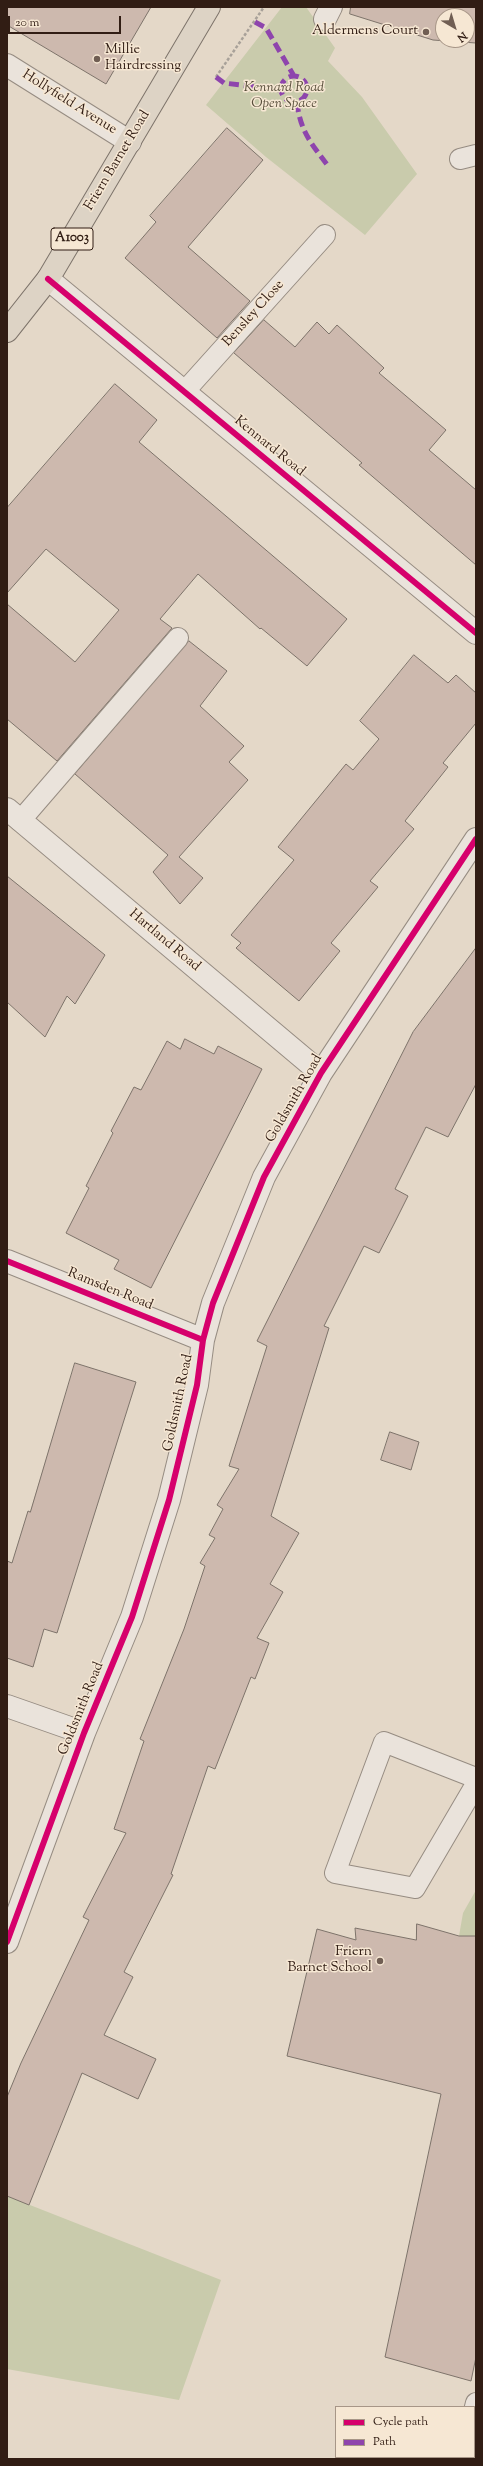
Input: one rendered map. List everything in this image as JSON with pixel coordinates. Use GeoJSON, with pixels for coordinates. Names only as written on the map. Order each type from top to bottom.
{"type":"FeatureCollection","features":[{"type":"Feature","properties":{"kind":"main road","name":"Friern Barnet Road"},"geometry":{"type":"LineString","coordinates":[[7,330],[48,280],[209,7]]}},
{"type":"Feature","properties":{"kind":"street","name":"Hollyfield Avenue"},"geometry":{"type":"LineString","coordinates":[[7,65],[130,142]]}},
{"type":"Feature","properties":{"kind":"street","name":"Kennard Road"},"geometry":{"type":"LineString","coordinates":[[48,280],[476,632]]}},
{"type":"Feature","properties":{"kind":"street","name":"Hartland Road"},"geometry":{"type":"LineString","coordinates":[[13,815],[321,1073]]}},
{"type":"Feature","properties":{"kind":"street","name":"Goldsmith Road"},"geometry":{"type":"LineString","coordinates":[[7,1942],[84,1733],[132,1617],[169,1500],[197,1385],[203,1340],[213,1303],[264,1177],[321,1073],[476,839]]}},
{"type":"Feature","properties":{"kind":"street","name":"Ramsden Road"},"geometry":{"type":"LineString","coordinates":[[7,1262],[203,1340]]}},
{"type":"Feature","properties":{"kind":"street"},"geometry":{"type":"LineString","coordinates":[[7,1706],[84,1733]]}},
{"type":"Feature","properties":{"kind":"lane","name":"Bensley Close"},"geometry":{"type":"LineString","coordinates":[[184,392],[325,236]]}},
{"type":"Feature","properties":{"kind":"lane"},"geometry":{"type":"LineString","coordinates":[[13,815],[178,638]]}},
{"type":"Feature","properties":{"kind":"lane"},"geometry":{"type":"LineString","coordinates":[[476,1778],[384,1742],[335,1873],[415,1888],[476,1784]]}},
{"type":"Feature","properties":{"kind":"path"},"geometry":{"type":"LineString","coordinates":[[216,77],[264,7]]}},
{"type":"Feature","properties":{"kind":"green space","name":"Kennard Road Open Space"},"geometry":{"type":"Polygon","coordinates":[[[282,7],[306,7],[335,48],[328,61],[362,97],[417,174],[365,235],[266,157],[206,105],[282,7]]]}},
{"type":"Feature","properties":{"kind":"green space"},"geometry":{"type":"Polygon","coordinates":[[[476,1890],[476,1936],[459,1936],[463,1913],[476,1890]]]}},
{"type":"Feature","properties":{"kind":"green space"},"geometry":{"type":"Polygon","coordinates":[[[7,2196],[221,2280],[179,2400],[7,2369],[7,2196]]]}},
{"type":"Feature","properties":{"kind":"building"},"geometry":{"type":"Polygon","coordinates":[[[7,7],[151,7],[106,84],[7,25],[7,7]]]}},
{"type":"Feature","properties":{"kind":"building","name":"Aldermens Court"},"geometry":{"type":"Polygon","coordinates":[[[351,7],[476,7],[476,43],[475,8],[435,8],[435,40],[350,14],[351,7]]]}},
{"type":"Feature","properties":{"kind":"building"},"geometry":{"type":"Polygon","coordinates":[[[227,128],[263,160],[188,247],[250,301],[217,338],[125,258],[156,222],[150,216],[227,128]]]}},
{"type":"Feature","properties":{"kind":"building"},"geometry":{"type":"Polygon","coordinates":[[[264,320],[295,347],[317,322],[329,334],[337,325],[384,368],[379,373],[446,430],[429,450],[476,490],[476,565],[359,465],[362,463],[234,353],[264,320]]]}},
{"type":"Feature","properties":{"kind":"building"},"geometry":{"type":"Polygon","coordinates":[[[115,384],[157,420],[139,442],[347,619],[307,666],[261,628],[260,629],[198,574],[160,619],[172,628],[57,761],[7,719],[7,604],[75,662],[119,610],[46,549],[7,593],[7,508],[115,384]]]}},
{"type":"Feature","properties":{"kind":"building"},"geometry":{"type":"Polygon","coordinates":[[[189,641],[227,671],[200,706],[244,746],[229,762],[248,780],[179,857],[203,878],[180,904],[153,872],[168,855],[75,774],[189,641]]]}},
{"type":"Feature","properties":{"kind":"building"},"geometry":{"type":"Polygon","coordinates":[[[414,655],[448,683],[456,675],[476,693],[476,723],[443,763],[448,767],[405,821],[414,829],[370,881],[378,887],[331,943],[340,951],[299,1001],[236,948],[241,943],[231,935],[294,860],[278,847],[346,764],[353,770],[379,739],[360,721],[414,655]]]}},
{"type":"Feature","properties":{"kind":"building"},"geometry":{"type":"Polygon","coordinates":[[[7,876],[105,955],[75,1004],[67,996],[45,1037],[7,1002],[7,876]]]}},
{"type":"Feature","properties":{"kind":"building"},"geometry":{"type":"Polygon","coordinates":[[[476,948],[476,1084],[448,1137],[426,1127],[395,1189],[408,1196],[394,1224],[379,1253],[364,1246],[324,1326],[329,1328],[271,1516],[299,1533],[270,1584],[283,1592],[257,1638],[269,1643],[255,1679],[251,1677],[215,1769],[208,1766],[171,1874],[173,1875],[124,1972],[133,1977],[104,2035],[156,2059],[138,2099],[82,2073],[29,2205],[7,2196],[7,2097],[21,2063],[89,1920],[83,1917],[126,1833],[114,1829],[144,1741],[140,1739],[184,1629],[205,1566],[200,1563],[215,1538],[209,1535],[223,1509],[217,1505],[239,1469],[229,1466],[267,1346],[257,1341],[413,1032],[476,948]]]}},
{"type":"Feature","properties":{"kind":"building"},"geometry":{"type":"Polygon","coordinates":[[[185,1039],[214,1054],[218,1046],[262,1069],[151,1288],[114,1269],[119,1260],[66,1233],[89,1188],[86,1186],[113,1133],[111,1131],[134,1087],[141,1090],[167,1041],[180,1049],[185,1039]]]}},
{"type":"Feature","properties":{"kind":"building"},"geometry":{"type":"Polygon","coordinates":[[[75,1363],[136,1382],[57,1633],[44,1629],[33,1667],[7,1658],[7,1561],[12,1563],[28,1511],[30,1512],[75,1363]]]}},
{"type":"Feature","properties":{"kind":"building"},"geometry":{"type":"Polygon","coordinates":[[[390,1432],[419,1442],[411,1470],[381,1460],[390,1432]]]}},
{"type":"Feature","properties":{"kind":"building"},"geometry":{"type":"Polygon","coordinates":[[[417,1924],[459,1936],[476,1936],[476,2357],[471,2381],[385,2357],[441,2094],[287,2056],[317,1929],[356,1940],[355,1928],[416,1940],[417,1924]]]}},
{"type":"Feature","properties":{"kind":"marked path"},"geometry":{"type":"LineString","coordinates":[[255,22],[266,28],[294,76]]}},
{"type":"Feature","properties":{"kind":"marked path"},"geometry":{"type":"LineString","coordinates":[[294,76],[303,80],[307,89],[303,98],[294,102],[285,98],[281,89],[285,80],[294,76]]}},
{"type":"Feature","properties":{"kind":"marked path"},"geometry":{"type":"LineString","coordinates":[[216,77],[224,83],[281,90]]}},
{"type":"Feature","properties":{"kind":"marked path"},"geometry":{"type":"LineString","coordinates":[[297,102],[298,112],[307,136],[328,166]]}},
{"type":"Feature","properties":{"kind":"cycle path"},"geometry":{"type":"LineString","coordinates":[[48,279],[476,633]]}},
{"type":"Feature","properties":{"kind":"cycle path"},"geometry":{"type":"LineString","coordinates":[[7,1942],[84,1733],[132,1617],[169,1500],[197,1385],[203,1340],[213,1303],[264,1177],[321,1073],[476,839]]}},
{"type":"Feature","properties":{"kind":"cycle path"},"geometry":{"type":"LineString","coordinates":[[7,1261],[203,1340]]}},
{"type":"Feature","properties":{"kind":"place","name":"Aldermens Court"},"geometry":{"type":"Point","coordinates":[426,32]}},
{"type":"Feature","properties":{"kind":"place","name":"Millie Hairdressing"},"geometry":{"type":"Point","coordinates":[97,59]}},
{"type":"Feature","properties":{"kind":"place","name":"Friern Barnet School"},"geometry":{"type":"Point","coordinates":[380,1961]}}]}
